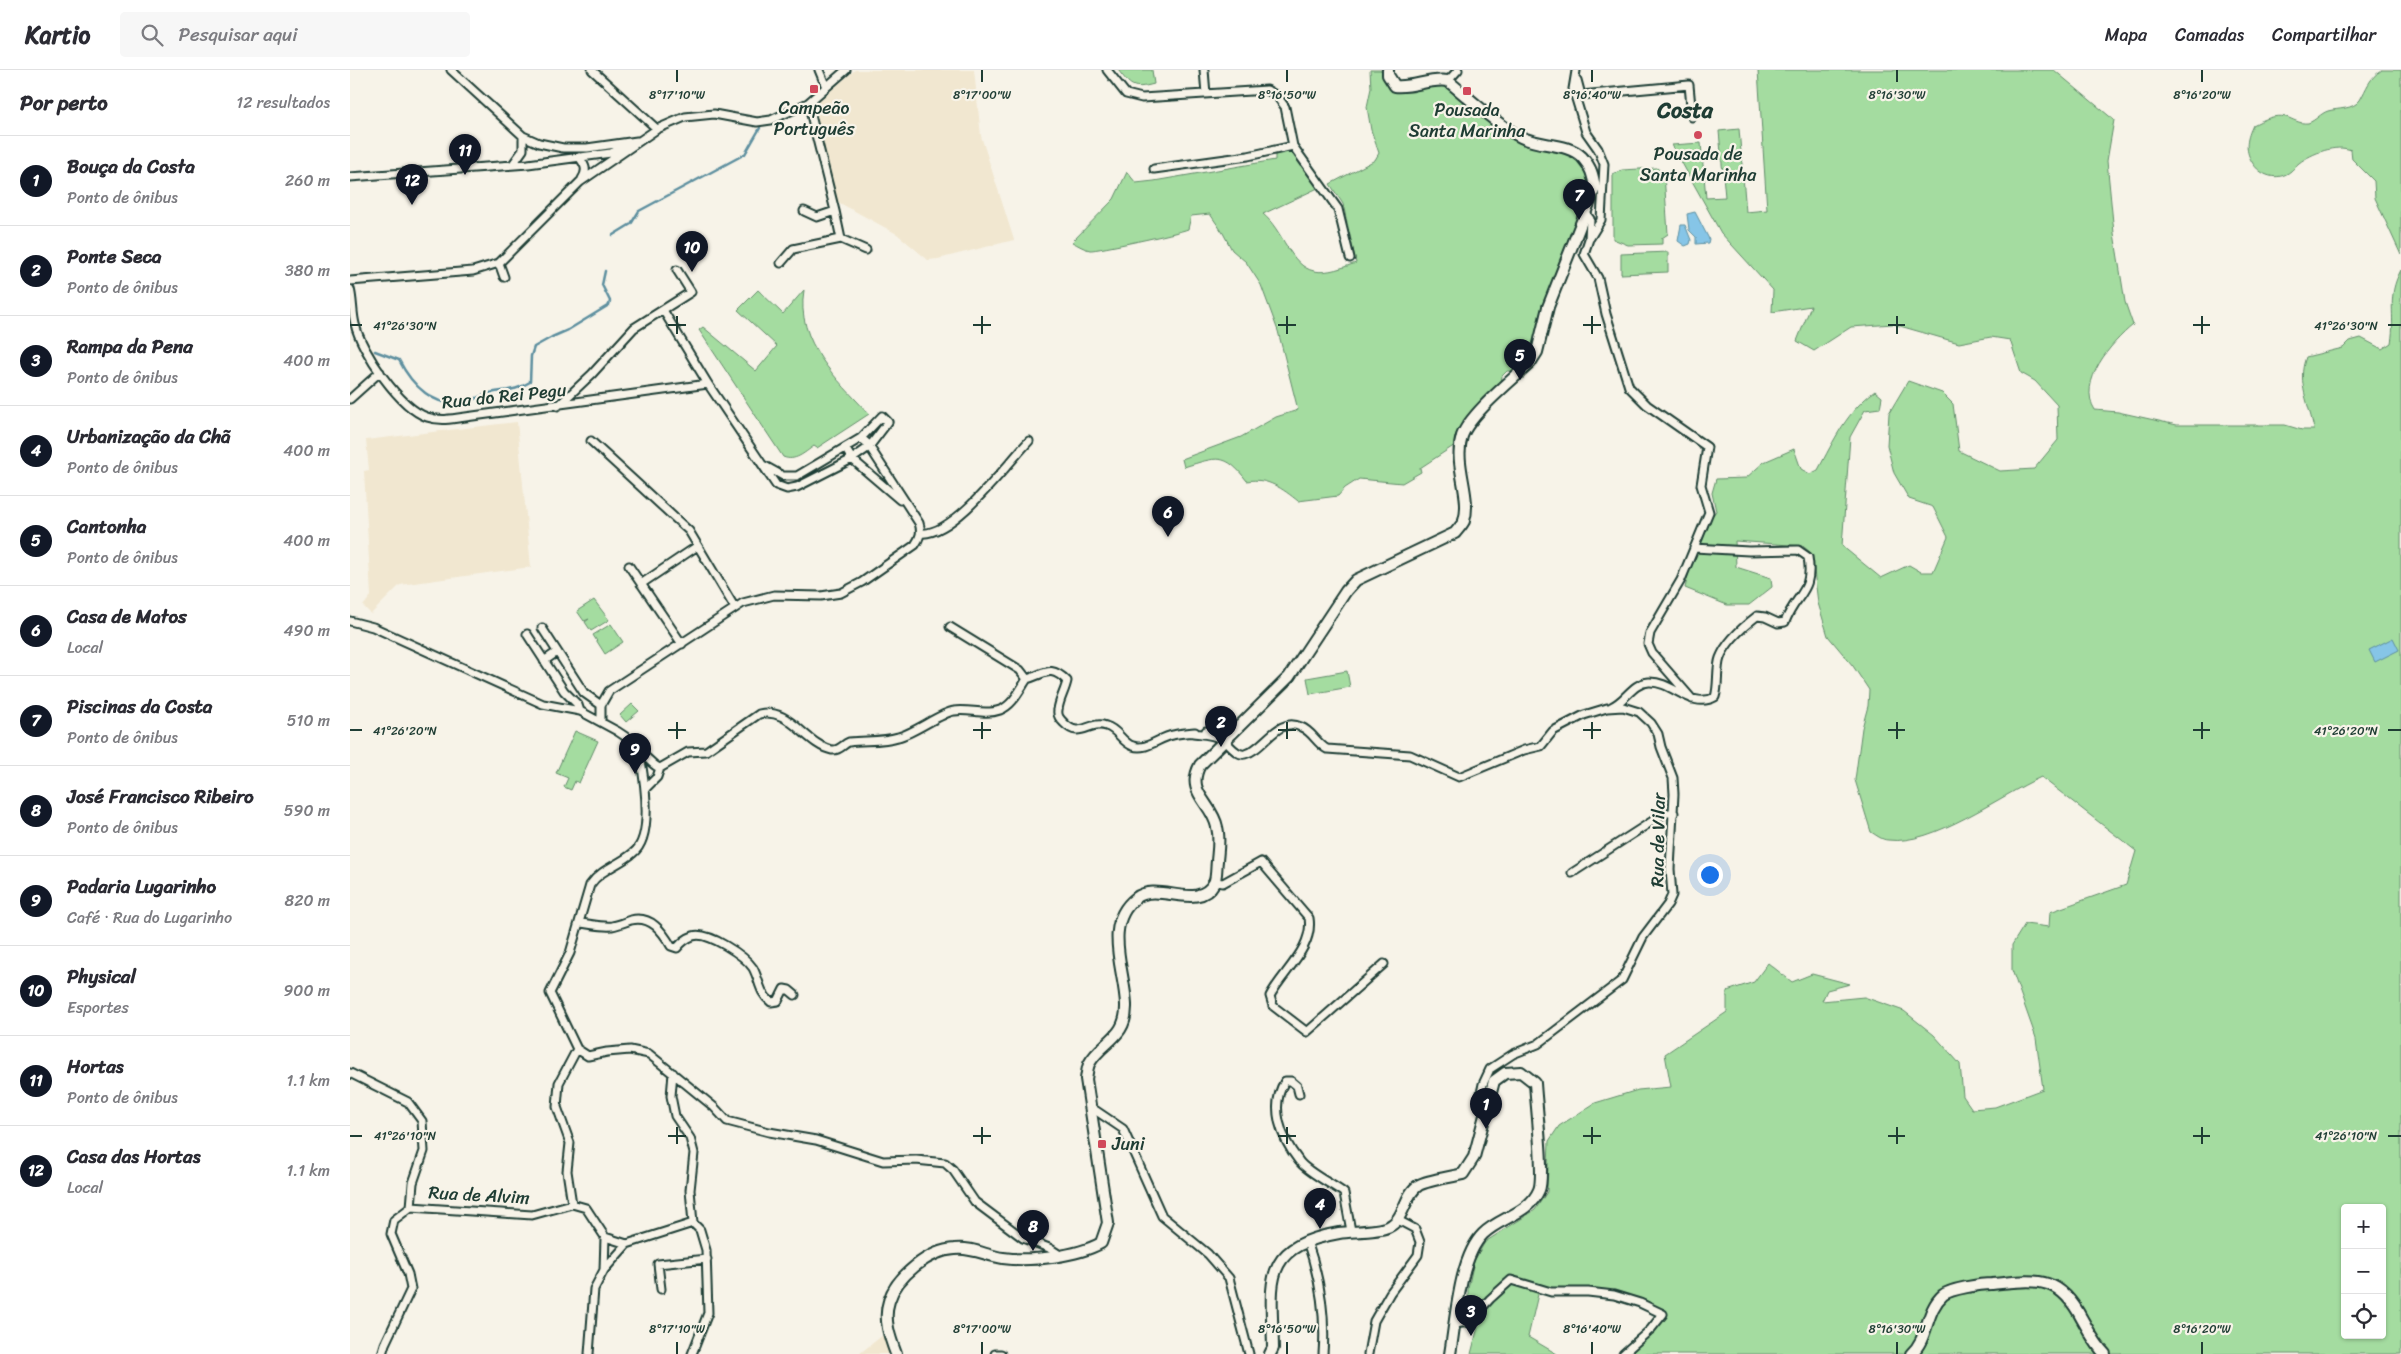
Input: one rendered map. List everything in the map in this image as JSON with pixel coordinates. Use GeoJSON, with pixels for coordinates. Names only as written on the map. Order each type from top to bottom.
{"type":"FeatureCollection","features":[{"type":"Feature","properties":{"kind":"street"},"geometry":{"type":"LineString","coordinates":[[592,70],[657,129]]}},
{"type":"Feature","properties":{"kind":"street"},"geometry":{"type":"LineString","coordinates":[[819,70],[826,87]]}},
{"type":"Feature","properties":{"kind":"street"},"geometry":{"type":"LineString","coordinates":[[350,281],[473,271],[499,263],[580,182],[657,129],[685,117],[714,114],[757,122],[771,120],[808,103],[846,70]]}},
{"type":"Feature","properties":{"kind":"street"},"geometry":{"type":"LineString","coordinates":[[1107,70],[1126,94],[1142,98],[1267,90],[1277,96],[1284,107],[1293,146],[1338,209],[1350,258]]}},
{"type":"Feature","properties":{"kind":"street"},"geometry":{"type":"LineString","coordinates":[[1204,70],[1206,94]]}},
{"type":"Feature","properties":{"kind":"street"},"geometry":{"type":"LineString","coordinates":[[896,1354],[888,1330],[888,1302],[894,1290],[904,1278],[929,1257],[952,1248],[965,1248],[1012,1258],[1060,1255],[1090,1249],[1101,1243],[1108,1223],[1086,1079],[1090,1063],[1122,1028],[1126,1006],[1118,947],[1118,926],[1126,908],[1137,897],[1150,892],[1193,896],[1208,891],[1215,882],[1219,840],[1217,825],[1195,786],[1194,776],[1200,765],[1288,677],[1346,591],[1356,580],[1455,533],[1464,521],[1465,508],[1458,452],[1463,435],[1474,417],[1530,362],[1537,352],[1548,307],[1586,214],[1594,188],[1592,170],[1581,156],[1568,148],[1541,146],[1520,137],[1448,81],[1433,79],[1408,88],[1395,86],[1388,75],[1388,70]]}},
{"type":"Feature","properties":{"kind":"street"},"geometry":{"type":"LineString","coordinates":[[1448,81],[1458,70]]}},
{"type":"Feature","properties":{"kind":"street"},"geometry":{"type":"LineString","coordinates":[[454,71],[523,136],[538,142],[563,148],[586,148],[639,140]]}},
{"type":"Feature","properties":{"kind":"street"},"geometry":{"type":"LineString","coordinates":[[1576,71],[1577,86],[1582,94],[1690,85],[1692,117]]}},
{"type":"Feature","properties":{"kind":"street"},"geometry":{"type":"LineString","coordinates":[[1576,71],[1573,89],[1586,132],[1598,149],[1604,164],[1601,220],[1589,239],[1584,254],[1598,278],[1606,314],[1629,388],[1647,405],[1707,447],[1701,486],[1709,512],[1681,580],[1650,633],[1648,644],[1652,653],[1692,699]]}},
{"type":"Feature","properties":{"kind":"street"},"geometry":{"type":"LineString","coordinates":[[808,103],[835,211],[840,239]]}},
{"type":"Feature","properties":{"kind":"street"},"geometry":{"type":"LineString","coordinates":[[513,164],[523,150],[523,136]]}},
{"type":"Feature","properties":{"kind":"street"},"geometry":{"type":"LineString","coordinates":[[350,177],[546,161],[611,153],[639,140]]}},
{"type":"Feature","properties":{"kind":"street"},"geometry":{"type":"LineString","coordinates":[[1154,169],[1210,162],[1293,146]]}},
{"type":"Feature","properties":{"kind":"street"},"geometry":{"type":"LineString","coordinates":[[579,157],[585,165],[586,173],[580,182]]}},
{"type":"Feature","properties":{"kind":"street"},"geometry":{"type":"LineString","coordinates":[[804,211],[817,217],[835,211]]}},
{"type":"Feature","properties":{"kind":"street"},"geometry":{"type":"LineString","coordinates":[[1586,214],[1590,219],[1589,239]]}},
{"type":"Feature","properties":{"kind":"street"},"geometry":{"type":"LineString","coordinates":[[782,263],[793,250],[840,239],[866,250]]}},
{"type":"Feature","properties":{"kind":"street"},"geometry":{"type":"LineString","coordinates":[[499,263],[504,278]]}},
{"type":"Feature","properties":{"kind":"street"},"geometry":{"type":"LineString","coordinates":[[557,406],[592,374],[634,328],[691,292],[677,270]]}},
{"type":"Feature","properties":{"kind":"street","name":"Rua do Rei Pegu"},"geometry":{"type":"LineString","coordinates":[[350,289],[358,334],[380,372],[408,407],[426,417],[441,420],[557,406],[708,384]]}},
{"type":"Feature","properties":{"kind":"street"},"geometry":{"type":"LineString","coordinates":[[663,310],[708,384],[776,485],[787,489],[797,487],[852,459],[869,447],[888,422],[882,416],[861,438],[797,476],[783,476],[765,466]]}},
{"type":"Feature","properties":{"kind":"street"},"geometry":{"type":"LineString","coordinates":[[350,399],[380,372]]}},
{"type":"Feature","properties":{"kind":"street"},"geometry":{"type":"LineString","coordinates":[[602,722],[601,705],[609,691],[734,608],[761,597],[821,596],[841,592],[862,582],[915,545],[921,533],[919,523],[869,447],[861,438]]}},
{"type":"Feature","properties":{"kind":"street"},"geometry":{"type":"LineString","coordinates":[[591,441],[689,531],[696,547],[734,608]]}},
{"type":"Feature","properties":{"kind":"street"},"geometry":{"type":"LineString","coordinates":[[921,533],[932,533],[964,514],[1029,441]]}},
{"type":"Feature","properties":{"kind":"street"},"geometry":{"type":"LineString","coordinates":[[845,448],[852,459],[906,505]]}},
{"type":"Feature","properties":{"kind":"street"},"geometry":{"type":"LineString","coordinates":[[641,584],[696,547]]}},
{"type":"Feature","properties":{"kind":"street"},"geometry":{"type":"LineString","coordinates":[[1607,708],[1626,698],[1638,685],[1650,682],[1662,685],[1692,699],[1707,701],[1715,697],[1718,688],[1720,658],[1729,645],[1746,624],[1757,616],[1765,617],[1778,623],[1785,622],[1790,608],[1799,600],[1811,575],[1808,557],[1798,550],[1749,551],[1694,548]]}},
{"type":"Feature","properties":{"kind":"street"},"geometry":{"type":"LineString","coordinates":[[629,566],[682,644]]}},
{"type":"Feature","properties":{"kind":"street"},"geometry":{"type":"LineString","coordinates":[[350,621],[374,627],[543,704],[580,711],[602,722],[638,745],[646,788],[641,845],[635,852],[597,876],[590,885],[570,953],[550,993],[576,1049],[588,1056],[630,1050],[649,1054],[714,1107],[727,1121],[769,1132],[816,1140],[884,1161],[916,1160],[945,1163],[953,1170],[975,1202],[1023,1238],[1049,1248],[1060,1255]]}},
{"type":"Feature","properties":{"kind":"street"},"geometry":{"type":"LineString","coordinates":[[950,627],[1020,670],[1027,679]]}},
{"type":"Feature","properties":{"kind":"street"},"geometry":{"type":"LineString","coordinates":[[542,628],[584,693],[601,705]]}},
{"type":"Feature","properties":{"kind":"street"},"geometry":{"type":"LineString","coordinates":[[527,634],[564,691],[578,705],[580,711]]}},
{"type":"Feature","properties":{"kind":"street"},"geometry":{"type":"LineString","coordinates":[[544,661],[557,652]]}},
{"type":"Feature","properties":{"kind":"street"},"geometry":{"type":"LineString","coordinates":[[646,788],[657,777],[660,768],[688,752],[706,751],[759,714],[766,712],[793,723],[812,739],[832,750],[838,750],[846,743],[898,737],[954,711],[982,713],[999,711],[1012,704],[1027,679],[1045,671],[1058,673],[1067,680],[1066,691],[1058,709],[1059,718],[1069,729],[1080,731],[1095,725],[1106,725],[1127,744],[1135,748],[1146,746],[1171,735],[1235,728]]}},
{"type":"Feature","properties":{"kind":"street","name":"Rua de Vilar"},"geometry":{"type":"LineString","coordinates":[[1223,740],[1238,753],[1244,754],[1258,746],[1274,731],[1284,726],[1299,725],[1306,729],[1321,746],[1327,749],[1410,755],[1459,777],[1524,750],[1541,746],[1553,731],[1565,723],[1607,708],[1623,708],[1638,712],[1651,722],[1658,734],[1673,778],[1674,812],[1670,869],[1672,895],[1668,904],[1643,937],[1622,980],[1538,1044],[1513,1054],[1490,1069],[1481,1093],[1485,1114]]}},
{"type":"Feature","properties":{"kind":"street"},"geometry":{"type":"LineString","coordinates":[[1193,733],[1212,735],[1223,740]]}},
{"type":"Feature","properties":{"kind":"street"},"geometry":{"type":"LineString","coordinates":[[640,754],[646,756],[653,765],[660,768]]}},
{"type":"Feature","properties":{"kind":"street"},"geometry":{"type":"LineString","coordinates":[[1572,874],[1665,813],[1674,812]]}},
{"type":"Feature","properties":{"kind":"street"},"geometry":{"type":"LineString","coordinates":[[1215,882],[1223,882],[1260,862],[1309,918],[1310,928],[1298,957],[1270,996],[1273,1006],[1307,1032],[1384,964]]}},
{"type":"Feature","properties":{"kind":"street"},"geometry":{"type":"LineString","coordinates":[[580,922],[608,926],[634,919],[644,920],[662,930],[671,946],[677,948],[692,936],[702,935],[715,939],[752,967],[762,993],[771,1002],[778,1001],[784,989],[789,990],[794,995]]}},
{"type":"Feature","properties":{"kind":"street"},"geometry":{"type":"LineString","coordinates":[[576,1049],[559,1083],[557,1107],[570,1143],[567,1171],[572,1204],[586,1208],[605,1238],[604,1270]]}},
{"type":"Feature","properties":{"kind":"street"},"geometry":{"type":"LineString","coordinates":[[1270,1354],[1273,1348],[1272,1280],[1278,1263],[1290,1249],[1308,1241],[1351,1232],[1388,1228],[1398,1220],[1407,1200],[1419,1185],[1463,1174],[1474,1157],[1494,1081],[1505,1073],[1521,1072],[1535,1083],[1540,1189],[1530,1205],[1484,1233],[1473,1246],[1466,1263],[1450,1354]]}},
{"type":"Feature","properties":{"kind":"street","name":"Rua de Alvim"},"geometry":{"type":"LineString","coordinates":[[350,1073],[408,1102],[422,1122],[424,1151],[413,1183],[411,1207],[532,1215],[572,1204]]}},
{"type":"Feature","properties":{"kind":"street"},"geometry":{"type":"LineString","coordinates":[[673,1073],[671,1096],[675,1116],[690,1138],[694,1153],[690,1190],[693,1224],[700,1230],[706,1259],[708,1314],[692,1354]]}},
{"type":"Feature","properties":{"kind":"street"},"geometry":{"type":"LineString","coordinates":[[1299,1094],[1297,1086],[1291,1081],[1285,1081],[1278,1092],[1278,1124],[1300,1162],[1344,1192],[1351,1232]]}},
{"type":"Feature","properties":{"kind":"street"},"geometry":{"type":"LineString","coordinates":[[1089,1105],[1123,1129],[1162,1216],[1208,1254],[1229,1278],[1248,1354]]}},
{"type":"Feature","properties":{"kind":"street"},"geometry":{"type":"LineString","coordinates":[[382,1354],[411,1289],[408,1274],[391,1234],[394,1220],[411,1207]]}},
{"type":"Feature","properties":{"kind":"street"},"geometry":{"type":"LineString","coordinates":[[1368,1354],[1374,1321],[1390,1293],[1418,1255],[1420,1242],[1415,1229],[1398,1220]]}},
{"type":"Feature","properties":{"kind":"street"},"geometry":{"type":"LineString","coordinates":[[589,1354],[594,1289],[604,1270],[627,1244],[693,1224]]}},
{"type":"Feature","properties":{"kind":"street"},"geometry":{"type":"LineString","coordinates":[[605,1238],[627,1244]]}},
{"type":"Feature","properties":{"kind":"street"},"geometry":{"type":"LineString","coordinates":[[1308,1241],[1317,1270],[1322,1301],[1322,1354]]}},
{"type":"Feature","properties":{"kind":"street"},"geometry":{"type":"LineString","coordinates":[[661,1288],[658,1264],[706,1259]]}},
{"type":"Feature","properties":{"kind":"street"},"geometry":{"type":"LineString","coordinates":[[1455,1324],[1469,1322],[1496,1293],[1512,1280],[1551,1292],[1588,1292],[1614,1295],[1640,1303],[1663,1314],[1651,1329],[1623,1354]]}},
{"type":"Feature","properties":{"kind":"street"},"geometry":{"type":"LineString","coordinates":[[1911,1354],[1920,1346],[1932,1306],[1945,1293],[1984,1284],[2033,1280],[2060,1288],[2075,1304],[2097,1346],[2105,1354]]}},
{"type":"Feature","properties":{"kind":"street"},"geometry":{"type":"LineString","coordinates":[[995,1354],[1001,1354]]}},
{"type":"Feature","properties":{"kind":"shaded area"},"geometry":{"type":"Polygon","coordinates":[[[855,70],[974,70],[981,136],[1014,240],[928,260],[897,234],[836,201],[812,112],[815,104],[855,70]]]}},
{"type":"Feature","properties":{"kind":"shaded area"},"geometry":{"type":"Polygon","coordinates":[[[517,422],[531,567],[400,585],[371,614],[363,606],[371,596],[364,471],[369,470],[366,440],[517,422]]]}},
{"type":"Feature","properties":{"kind":"shaded area"},"geometry":{"type":"Polygon","coordinates":[[[883,1335],[889,1354],[859,1354],[883,1335]]]}},
{"type":"Feature","properties":{"kind":"green space"},"geometry":{"type":"Polygon","coordinates":[[[1118,70],[1152,70],[1154,84],[1141,87],[1133,85],[1118,70]]]}},
{"type":"Feature","properties":{"kind":"green space"},"geometry":{"type":"Polygon","coordinates":[[[1370,70],[1381,70],[1387,84],[1396,92],[1413,92],[1434,83],[1444,86],[1513,137],[1530,145],[1563,151],[1583,163],[1589,179],[1589,196],[1532,352],[1514,371],[1507,371],[1502,376],[1501,383],[1462,425],[1455,445],[1420,468],[1421,472],[1402,483],[1359,479],[1345,488],[1338,496],[1298,501],[1281,488],[1268,482],[1247,481],[1233,465],[1220,459],[1213,459],[1184,467],[1182,459],[1241,437],[1276,417],[1298,410],[1278,331],[1261,285],[1246,262],[1232,250],[1210,214],[1191,216],[1188,229],[1121,245],[1090,250],[1072,242],[1114,199],[1127,172],[1136,183],[1154,181],[1275,160],[1275,154],[1292,151],[1318,188],[1263,214],[1276,229],[1293,255],[1306,268],[1324,272],[1356,263],[1343,204],[1330,184],[1375,160],[1379,153],[1371,130],[1367,107],[1371,88],[1370,70]]]}},
{"type":"Feature","properties":{"kind":"green space"},"geometry":{"type":"Polygon","coordinates":[[[1758,70],[2054,70],[2114,120],[2107,161],[2114,233],[2125,302],[2133,325],[2115,342],[2099,364],[2090,387],[2091,399],[2095,410],[2118,412],[2177,425],[2285,425],[2302,430],[2314,430],[2302,376],[2306,357],[2343,348],[2350,341],[2361,338],[2382,349],[2391,343],[2394,289],[2401,270],[2401,1354],[1623,1354],[1663,1315],[1626,1298],[1539,1290],[1528,1337],[1557,1354],[1471,1354],[1479,1323],[1468,1300],[1468,1289],[1474,1261],[1485,1242],[1535,1210],[1547,1192],[1549,1141],[1559,1126],[1595,1103],[1638,1090],[1671,1087],[1665,1054],[1727,1012],[1727,991],[1754,982],[1768,963],[1792,982],[1812,974],[1850,984],[1827,990],[1822,1001],[1864,997],[1904,1011],[1934,1035],[1960,1064],[1963,1096],[1972,1109],[1995,1107],[2043,1089],[2036,1038],[2012,970],[2012,945],[2025,924],[2049,927],[2050,912],[2126,885],[2136,851],[2041,777],[1945,828],[1906,840],[1886,840],[1879,837],[1871,832],[1855,780],[1869,690],[1853,666],[1828,636],[1818,603],[1812,554],[1803,546],[1735,541],[1736,567],[1771,578],[1772,587],[1749,605],[1727,605],[1685,588],[1698,534],[1716,511],[1712,493],[1716,479],[1746,478],[1764,462],[1794,449],[1801,469],[1810,474],[1818,470],[1849,417],[1875,391],[1882,397],[1880,408],[1865,410],[1850,437],[1842,546],[1881,578],[1909,565],[1921,572],[1933,572],[1948,537],[1933,507],[1909,499],[1894,473],[1887,445],[1889,413],[1908,381],[1942,393],[1953,404],[1959,451],[2000,471],[2034,469],[2058,440],[2057,405],[2035,381],[2021,373],[2010,340],[1991,337],[1959,343],[1893,324],[1851,327],[1814,351],[1797,341],[1811,306],[1772,312],[1773,290],[1721,233],[1672,145],[1701,143],[1706,198],[1725,197],[1719,131],[1739,129],[1746,212],[1767,210],[1758,70]]]}},
{"type":"Feature","properties":{"kind":"green space"},"geometry":{"type":"Polygon","coordinates":[[[2382,70],[2401,70],[2401,255],[2375,198],[2374,181],[2352,159],[2351,150],[2338,148],[2317,153],[2304,159],[2286,174],[2275,177],[2264,174],[2255,167],[2247,148],[2253,125],[2277,116],[2308,123],[2328,111],[2353,106],[2360,100],[2371,80],[2382,70]]]}},
{"type":"Feature","properties":{"kind":"green space"},"geometry":{"type":"Polygon","coordinates":[[[1657,168],[1664,174],[1668,234],[1662,238],[1662,244],[1628,245],[1613,239],[1613,174],[1622,170],[1657,168]]]}},
{"type":"Feature","properties":{"kind":"green space"},"geometry":{"type":"Polygon","coordinates":[[[1668,252],[1668,272],[1621,274],[1621,254],[1668,252]]]}},
{"type":"Feature","properties":{"kind":"green space"},"geometry":{"type":"Polygon","coordinates":[[[758,290],[783,314],[804,290],[803,309],[806,327],[812,343],[832,374],[869,414],[817,448],[814,446],[795,458],[783,457],[699,330],[703,327],[756,371],[777,346],[738,310],[758,290]]]}},
{"type":"Feature","properties":{"kind":"green space"},"geometry":{"type":"Polygon","coordinates":[[[594,600],[609,620],[591,631],[585,622],[589,619],[584,621],[577,611],[594,600]]]}},
{"type":"Feature","properties":{"kind":"green space"},"geometry":{"type":"Polygon","coordinates":[[[611,624],[623,642],[605,654],[593,635],[611,624]]]}},
{"type":"Feature","properties":{"kind":"green space"},"geometry":{"type":"Polygon","coordinates":[[[1347,671],[1350,687],[1310,694],[1307,678],[1347,671]]]}},
{"type":"Feature","properties":{"kind":"green space"},"geometry":{"type":"Polygon","coordinates":[[[632,704],[639,711],[626,722],[620,715],[632,704]]]}},
{"type":"Feature","properties":{"kind":"green space"},"geometry":{"type":"Polygon","coordinates":[[[575,731],[598,741],[579,783],[575,781],[571,790],[564,787],[568,778],[556,773],[575,731]]]}},
{"type":"Feature","properties":{"kind":"water"},"geometry":{"type":"Polygon","coordinates":[[[1695,212],[1709,239],[1708,243],[1696,244],[1696,237],[1689,230],[1687,214],[1695,212]]]}},
{"type":"Feature","properties":{"kind":"water"},"geometry":{"type":"Polygon","coordinates":[[[1681,225],[1685,225],[1691,240],[1690,244],[1685,246],[1678,241],[1681,225]]]}},
{"type":"Feature","properties":{"kind":"water"},"geometry":{"type":"Polygon","coordinates":[[[2393,638],[2399,650],[2375,662],[2369,650],[2393,638]]]}},
{"type":"Feature","properties":{"kind":"waterway"},"geometry":{"type":"LineString","coordinates":[[613,235],[631,224],[639,211],[745,154],[760,128]]}},
{"type":"Feature","properties":{"kind":"waterway"},"geometry":{"type":"LineString","coordinates":[[375,351],[399,360],[417,386],[434,399],[444,402],[465,402],[490,393],[519,387],[530,382],[531,356],[534,347],[568,330],[609,305],[610,301],[602,285],[605,271]]}},
{"type":"Feature","properties":{"kind":"place","name":"Campeão Português"},"geometry":{"type":"Point","coordinates":[814,89]}},
{"type":"Feature","properties":{"kind":"place","name":"Pousada Santa Marinha"},"geometry":{"type":"Point","coordinates":[1467,91]}},
{"type":"Feature","properties":{"kind":"place","name":"Pousada de Santa Marinha"},"geometry":{"type":"Point","coordinates":[1698,135]}},
{"type":"Feature","properties":{"kind":"place","name":"Hortas"},"geometry":{"type":"Point","coordinates":[465,175]}},
{"type":"Feature","properties":{"kind":"place","name":"Casa das Hortas"},"geometry":{"type":"Point","coordinates":[412,205]}},
{"type":"Feature","properties":{"kind":"place","name":"Piscinas da Costa"},"geometry":{"type":"Point","coordinates":[1579,220]}},
{"type":"Feature","properties":{"kind":"place","name":"Physical"},"geometry":{"type":"Point","coordinates":[692,272]}},
{"type":"Feature","properties":{"kind":"place","name":"Cantonha"},"geometry":{"type":"Point","coordinates":[1520,380]}},
{"type":"Feature","properties":{"kind":"place","name":"Casa de Matos"},"geometry":{"type":"Point","coordinates":[1168,537]}},
{"type":"Feature","properties":{"kind":"place","name":"Ponte Seca"},"geometry":{"type":"Point","coordinates":[1221,747]}},
{"type":"Feature","properties":{"kind":"place","name":"Padaria Lugarinho"},"geometry":{"type":"Point","coordinates":[635,774]}},
{"type":"Feature","properties":{"kind":"place","name":"Bouça da Costa"},"geometry":{"type":"Point","coordinates":[1486,1129]}},
{"type":"Feature","properties":{"kind":"place","name":"Juni"},"geometry":{"type":"Point","coordinates":[1102,1144]}},
{"type":"Feature","properties":{"kind":"place","name":"Urbanização da Chã"},"geometry":{"type":"Point","coordinates":[1320,1229]}},
{"type":"Feature","properties":{"kind":"place","name":"José Francisco Ribeiro"},"geometry":{"type":"Point","coordinates":[1033,1251]}},
{"type":"Feature","properties":{"kind":"place","name":"Rampa da Pena"},"geometry":{"type":"Point","coordinates":[1471,1336]}},
{"type":"Feature","properties":{"kind":"district","name":"Costa"},"geometry":{"type":"Point","coordinates":[1685,110]}}]}
